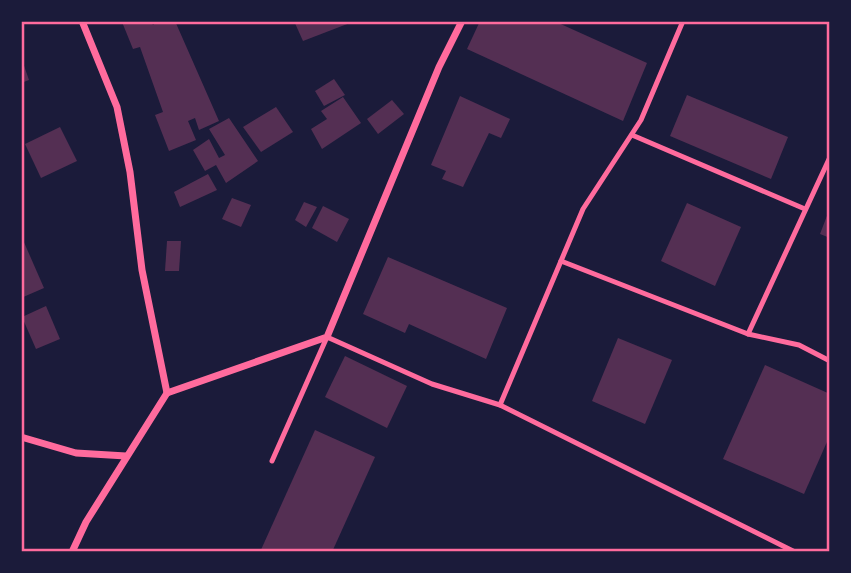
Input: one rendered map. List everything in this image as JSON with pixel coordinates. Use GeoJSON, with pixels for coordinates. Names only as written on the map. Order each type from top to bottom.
{"type":"FeatureCollection","features":[{"type":"Feature","properties":{"kind":"street"},"geometry":{"type":"LineString","coordinates":[[82,21],[117,107],[130,172],[142,270],[167,393]]}},
{"type":"Feature","properties":{"kind":"street"},"geometry":{"type":"LineString","coordinates":[[72,552],[126,456],[167,393],[327,337],[439,67],[462,21]]}},
{"type":"Feature","properties":{"kind":"street"},"geometry":{"type":"LineString","coordinates":[[21,438],[76,453],[126,456]]}},
{"type":"Feature","properties":{"kind":"lane"},"geometry":{"type":"LineString","coordinates":[[500,405],[583,209],[609,165],[632,135],[682,21]]}},
{"type":"Feature","properties":{"kind":"lane"},"geometry":{"type":"LineString","coordinates":[[632,135],[805,209]]}},
{"type":"Feature","properties":{"kind":"lane"},"geometry":{"type":"LineString","coordinates":[[748,334],[830,157]]}},
{"type":"Feature","properties":{"kind":"lane"},"geometry":{"type":"LineString","coordinates":[[561,261],[748,334],[799,345],[830,360]]}},
{"type":"Feature","properties":{"kind":"lane"},"geometry":{"type":"LineString","coordinates":[[272,461],[327,337],[432,384],[500,405],[794,552]]}},
{"type":"Feature","properties":{"kind":"building"},"geometry":{"type":"Polygon","coordinates":[[[151,21],[153,25],[157,21],[175,21],[219,121],[199,130],[195,118],[188,121],[196,140],[169,151],[155,115],[163,112],[140,47],[133,49],[122,22],[151,21]]]}},
{"type":"Feature","properties":{"kind":"building"},"geometry":{"type":"Polygon","coordinates":[[[294,21],[355,21],[303,41],[294,21]]]}},
{"type":"Feature","properties":{"kind":"building"},"geometry":{"type":"Polygon","coordinates":[[[480,21],[554,21],[647,63],[623,121],[467,49],[480,21]]]}},
{"type":"Feature","properties":{"kind":"building"},"geometry":{"type":"Polygon","coordinates":[[[21,57],[29,80],[21,83],[21,57]]]}},
{"type":"Feature","properties":{"kind":"building"},"geometry":{"type":"Polygon","coordinates":[[[334,79],[345,95],[324,106],[315,91],[334,79]]]}},
{"type":"Feature","properties":{"kind":"building"},"geometry":{"type":"Polygon","coordinates":[[[687,95],[788,137],[771,179],[670,136],[687,95]]]}},
{"type":"Feature","properties":{"kind":"building"},"geometry":{"type":"Polygon","coordinates":[[[460,96],[510,119],[501,138],[489,133],[463,187],[442,179],[446,171],[431,165],[460,96]]]}},
{"type":"Feature","properties":{"kind":"building"},"geometry":{"type":"Polygon","coordinates":[[[343,97],[361,123],[322,149],[311,129],[327,119],[321,111],[343,97]]]}},
{"type":"Feature","properties":{"kind":"building"},"geometry":{"type":"Polygon","coordinates":[[[392,100],[404,114],[378,134],[367,119],[392,100]]]}},
{"type":"Feature","properties":{"kind":"building"},"geometry":{"type":"Polygon","coordinates":[[[276,107],[293,132],[261,152],[243,127],[276,107]]]}},
{"type":"Feature","properties":{"kind":"building"},"geometry":{"type":"Polygon","coordinates":[[[229,118],[258,161],[226,183],[216,165],[205,171],[193,150],[209,139],[219,158],[225,155],[209,129],[229,118]]]}},
{"type":"Feature","properties":{"kind":"building"},"geometry":{"type":"Polygon","coordinates":[[[60,127],[77,161],[41,178],[25,144],[60,127]]]}},
{"type":"Feature","properties":{"kind":"building"},"geometry":{"type":"Polygon","coordinates":[[[208,174],[217,190],[180,207],[174,192],[208,174]]]}},
{"type":"Feature","properties":{"kind":"building"},"geometry":{"type":"Polygon","coordinates":[[[232,198],[251,205],[241,227],[222,219],[232,198]]]}},
{"type":"Feature","properties":{"kind":"building"},"geometry":{"type":"Polygon","coordinates":[[[304,202],[317,207],[306,227],[295,220],[304,202]]]}},
{"type":"Feature","properties":{"kind":"building"},"geometry":{"type":"Polygon","coordinates":[[[687,203],[741,227],[715,286],[661,261],[687,203]]]}},
{"type":"Feature","properties":{"kind":"building"},"geometry":{"type":"Polygon","coordinates":[[[323,206],[349,219],[337,242],[312,228],[323,206]]]}},
{"type":"Feature","properties":{"kind":"building"},"geometry":{"type":"Polygon","coordinates":[[[830,208],[830,238],[820,234],[830,208]]]}},
{"type":"Feature","properties":{"kind":"building"},"geometry":{"type":"Polygon","coordinates":[[[23,240],[44,288],[21,298],[21,241],[23,240]]]}},
{"type":"Feature","properties":{"kind":"building"},"geometry":{"type":"Polygon","coordinates":[[[167,241],[181,241],[179,271],[165,271],[167,241]]]}},
{"type":"Feature","properties":{"kind":"building"},"geometry":{"type":"Polygon","coordinates":[[[388,257],[507,308],[486,359],[409,324],[405,333],[363,314],[388,257]]]}},
{"type":"Feature","properties":{"kind":"building"},"geometry":{"type":"Polygon","coordinates":[[[46,306],[60,339],[36,349],[22,317],[46,306]]]}},
{"type":"Feature","properties":{"kind":"building"},"geometry":{"type":"Polygon","coordinates":[[[618,338],[672,360],[645,424],[592,401],[618,338]]]}},
{"type":"Feature","properties":{"kind":"building"},"geometry":{"type":"Polygon","coordinates":[[[345,356],[407,386],[387,428],[325,397],[345,356]]]}},
{"type":"Feature","properties":{"kind":"building"},"geometry":{"type":"Polygon","coordinates":[[[765,365],[830,394],[830,435],[804,494],[723,459],[765,365]]]}},
{"type":"Feature","properties":{"kind":"building"},"geometry":{"type":"Polygon","coordinates":[[[315,430],[375,457],[332,552],[260,552],[315,430]]]}}]}
